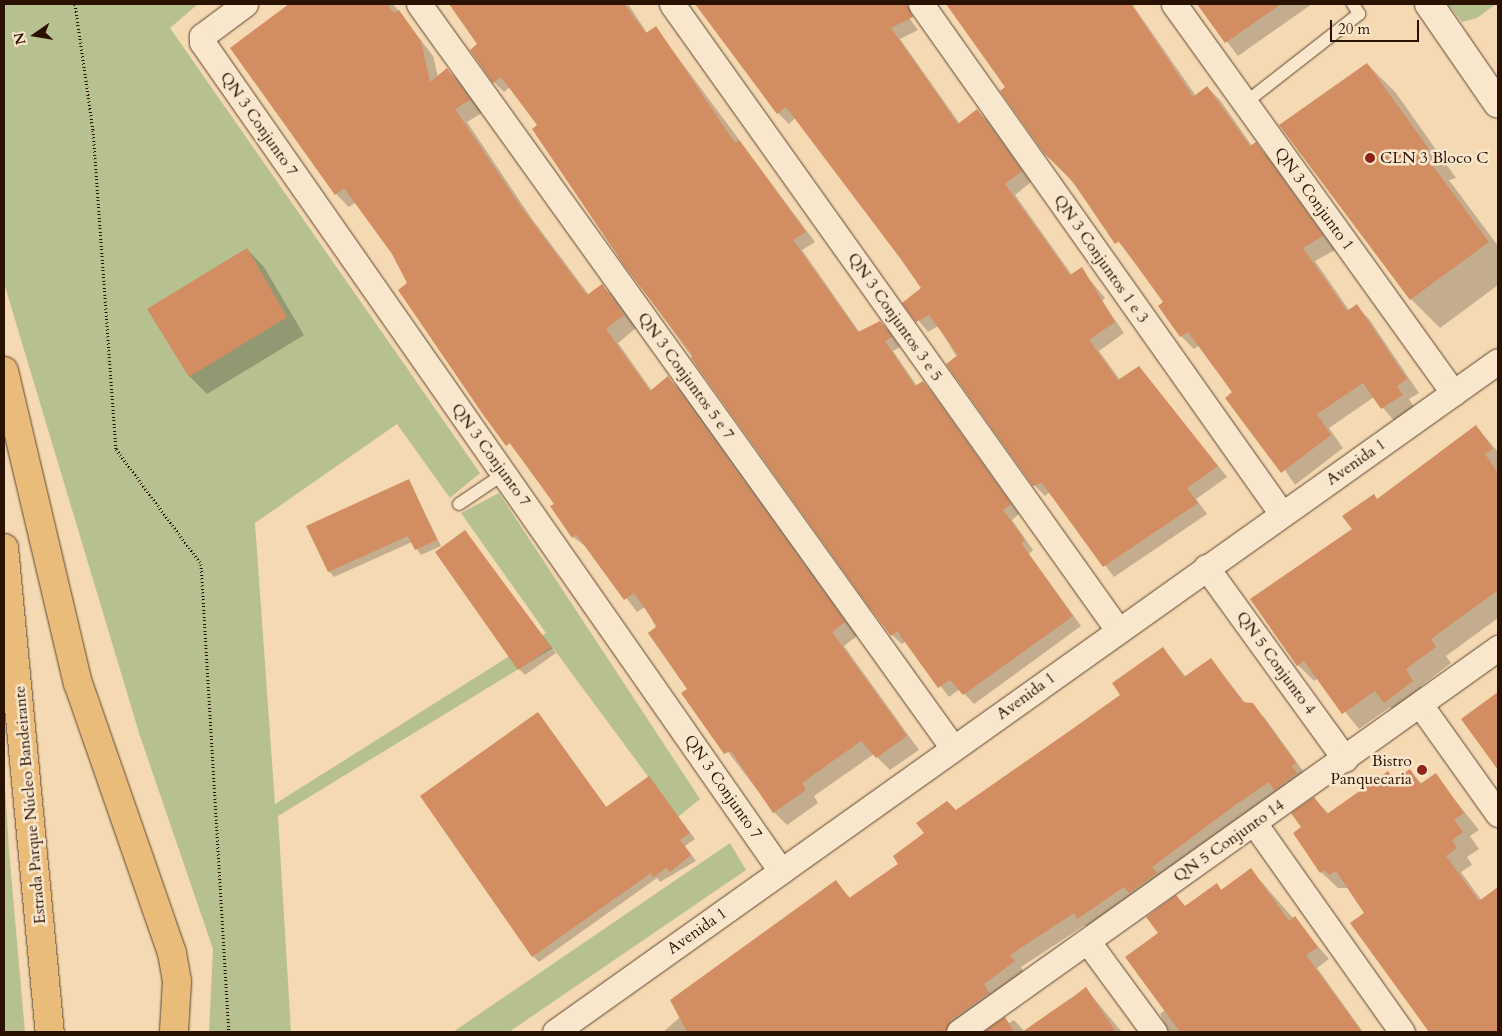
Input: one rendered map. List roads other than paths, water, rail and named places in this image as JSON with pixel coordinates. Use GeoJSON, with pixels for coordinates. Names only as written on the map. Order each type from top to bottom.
{"type":"FeatureCollection","features":[{"type":"Feature","properties":{"kind":"highway"},"geometry":{"type":"LineString","coordinates":[[4,372],[78,683],[172,953],[177,981],[174,1032]]}},
{"type":"Feature","properties":{"kind":"highway","name":"Estrada Parque Núcleo Bandeirante"},"geometry":{"type":"LineString","coordinates":[[4,548],[50,1032]]}},
{"type":"Feature","properties":{"kind":"street","name":"QN 3 Conjunto 7"},"geometry":{"type":"LineString","coordinates":[[245,4],[201,40],[401,331],[505,473],[782,871]]}},
{"type":"Feature","properties":{"kind":"street","name":"QN 3 Conjuntos 5 e 7"},"geometry":{"type":"LineString","coordinates":[[419,4],[954,748]]}},
{"type":"Feature","properties":{"kind":"street","name":"QN 3 Conjuntos 3 e 5"},"geometry":{"type":"LineString","coordinates":[[672,4],[1118,630]]}},
{"type":"Feature","properties":{"kind":"street","name":"QN 3 Conjuntos 1 e 3"},"geometry":{"type":"LineString","coordinates":[[921,4],[1282,514]]}},
{"type":"Feature","properties":{"kind":"street","name":"QN 3 Conjunto 1"},"geometry":{"type":"LineString","coordinates":[[1174,4],[1454,393]]}},
{"type":"Feature","properties":{"kind":"street"},"geometry":{"type":"LineString","coordinates":[[1429,4],[1498,104]]}},
{"type":"Feature","properties":{"kind":"street","name":"Avenida 1"},"geometry":{"type":"LineString","coordinates":[[555,1032],[1498,361]]}},
{"type":"Feature","properties":{"kind":"street","name":"QN 5 Conjunto 4"},"geometry":{"type":"LineString","coordinates":[[1206,567],[1345,759]]}},
{"type":"Feature","properties":{"kind":"street","name":"QN 5 Conjunto 14"},"geometry":{"type":"LineString","coordinates":[[959,1032],[1421,706],[1498,648]]}},
{"type":"Feature","properties":{"kind":"street"},"geometry":{"type":"LineString","coordinates":[[1421,706],[1498,814]]}},
{"type":"Feature","properties":{"kind":"street"},"geometry":{"type":"LineString","coordinates":[[1254,824],[1402,1032]]}},
{"type":"Feature","properties":{"kind":"street"},"geometry":{"type":"LineString","coordinates":[[1088,942],[1154,1032]]}},
{"type":"Feature","properties":{"kind":"lane"},"geometry":{"type":"LineString","coordinates":[[1245,103],[1359,14],[1354,4]]}},
{"type":"Feature","properties":{"kind":"lane"},"geometry":{"type":"LineString","coordinates":[[459,504],[505,473]]}},
{"type":"Feature","properties":{"kind":"place","name":"CLN 3 Bloco C"},"geometry":{"type":"Point","coordinates":[1370,158]}},
{"type":"Feature","properties":{"kind":"place","name":"Bistro Panquecaria"},"geometry":{"type":"Point","coordinates":[1422,770]}}]}
